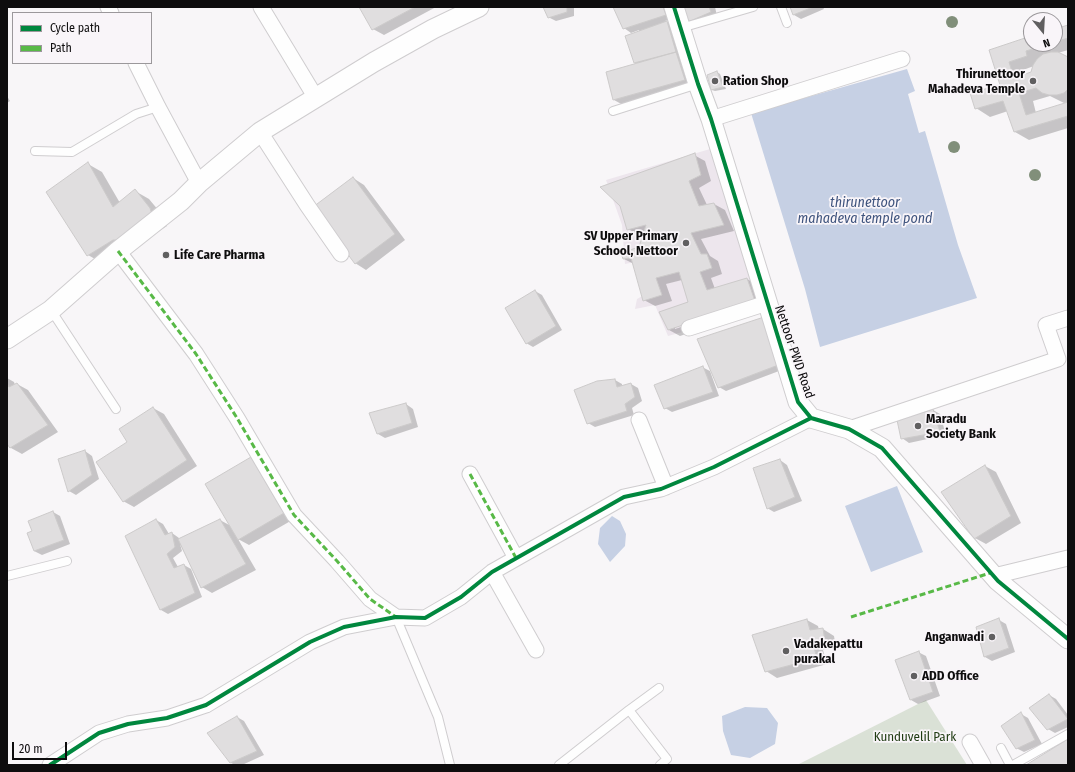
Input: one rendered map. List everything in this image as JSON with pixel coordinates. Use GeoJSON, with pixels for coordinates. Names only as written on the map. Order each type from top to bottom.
{"type":"FeatureCollection","features":[{"type":"Feature","properties":{"kind":"street"},"geometry":{"type":"LineString","coordinates":[[261,7],[316,98]]}},
{"type":"Feature","properties":{"kind":"street"},"geometry":{"type":"LineString","coordinates":[[7,339],[51,310],[118,251],[181,202],[199,183],[260,132],[374,62],[434,29],[479,7]]}},
{"type":"Feature","properties":{"kind":"street","name":"Nettoor PWD Road"},"geometry":{"type":"LineString","coordinates":[[674,7],[698,84],[712,119],[798,402],[811,418],[849,429],[882,448],[994,576],[1068,639]]}},
{"type":"Feature","properties":{"kind":"street"},"geometry":{"type":"LineString","coordinates":[[712,119],[902,59]]}},
{"type":"Feature","properties":{"kind":"street"},"geometry":{"type":"LineString","coordinates":[[136,64],[199,183]]}},
{"type":"Feature","properties":{"kind":"street"},"geometry":{"type":"LineString","coordinates":[[260,132],[307,205],[341,254]]}},
{"type":"Feature","properties":{"kind":"street"},"geometry":{"type":"LineString","coordinates":[[118,251],[196,354],[237,418],[294,515],[370,598],[396,617]]}},
{"type":"Feature","properties":{"kind":"street"},"geometry":{"type":"LineString","coordinates":[[689,328],[767,303]]}},
{"type":"Feature","properties":{"kind":"street"},"geometry":{"type":"LineString","coordinates":[[849,429],[1058,359],[1046,325],[1068,318]]}},
{"type":"Feature","properties":{"kind":"street"},"geometry":{"type":"LineString","coordinates":[[50,765],[99,733],[128,724],[167,718],[206,706],[310,642],[344,627],[396,617],[425,618],[460,597],[492,572],[624,498],[666,487],[714,467],[811,418]]}},
{"type":"Feature","properties":{"kind":"street"},"geometry":{"type":"LineString","coordinates":[[639,420],[666,487]]}},
{"type":"Feature","properties":{"kind":"street"},"geometry":{"type":"LineString","coordinates":[[470,474],[516,558]]}},
{"type":"Feature","properties":{"kind":"street"},"geometry":{"type":"LineString","coordinates":[[994,576],[1068,558]]}},
{"type":"Feature","properties":{"kind":"street"},"geometry":{"type":"LineString","coordinates":[[492,572],[536,650]]}},
{"type":"Feature","properties":{"kind":"street"},"geometry":{"type":"LineString","coordinates":[[970,742],[983,765]]}},
{"type":"Feature","properties":{"kind":"lane"},"geometry":{"type":"LineString","coordinates":[[681,28],[753,7]]}},
{"type":"Feature","properties":{"kind":"lane"},"geometry":{"type":"LineString","coordinates":[[782,7],[787,23]]}},
{"type":"Feature","properties":{"kind":"lane"},"geometry":{"type":"LineString","coordinates":[[612,111],[698,84]]}},
{"type":"Feature","properties":{"kind":"lane"},"geometry":{"type":"LineString","coordinates":[[36,151],[72,152],[136,114],[158,107]]}},
{"type":"Feature","properties":{"kind":"lane"},"geometry":{"type":"LineString","coordinates":[[51,310],[116,409]]}},
{"type":"Feature","properties":{"kind":"lane"},"geometry":{"type":"LineString","coordinates":[[7,576],[67,561]]}},
{"type":"Feature","properties":{"kind":"lane"},"geometry":{"type":"LineString","coordinates":[[396,617],[438,718],[450,765]]}},
{"type":"Feature","properties":{"kind":"lane"},"geometry":{"type":"LineString","coordinates":[[559,765],[659,688]]}},
{"type":"Feature","properties":{"kind":"lane"},"geometry":{"type":"LineString","coordinates":[[629,710],[667,760],[660,765]]}},
{"type":"Feature","properties":{"kind":"lane"},"geometry":{"type":"LineString","coordinates":[[1013,765],[1068,734]]}},
{"type":"Feature","properties":{"kind":"lane"},"geometry":{"type":"LineString","coordinates":[[1002,748],[1010,765]]}},
{"type":"Feature","properties":{"kind":"shaded area","name":"SV Upper Primary School, Nettoor"},"geometry":{"type":"Polygon","coordinates":[[[710,149],[774,307],[668,336],[655,305],[635,309],[637,299],[646,294],[640,261],[625,264],[622,225],[606,180],[710,149]]]}},
{"type":"Feature","properties":{"kind":"green space","name":"Kunduvelil Park"},"geometry":{"type":"Polygon","coordinates":[[[926,700],[967,765],[797,765],[926,700]]]}},
{"type":"Feature","properties":{"kind":"water","name":"thirunettoor mahadeva temple pond"},"geometry":{"type":"Polygon","coordinates":[[[907,69],[915,91],[908,94],[919,133],[925,131],[958,245],[977,298],[820,347],[805,289],[751,113],[907,69]]]}},
{"type":"Feature","properties":{"kind":"water"},"geometry":{"type":"Polygon","coordinates":[[[897,486],[923,552],[871,572],[845,506],[897,486]]]}},
{"type":"Feature","properties":{"kind":"water"},"geometry":{"type":"Polygon","coordinates":[[[612,516],[620,521],[626,534],[625,546],[610,562],[598,544],[600,528],[612,516]]]}},
{"type":"Feature","properties":{"kind":"water"},"geometry":{"type":"Polygon","coordinates":[[[745,707],[767,708],[778,723],[775,744],[750,758],[731,755],[723,731],[722,716],[745,707]]]}},
{"type":"Feature","properties":{"kind":"building"},"geometry":{"type":"Polygon","coordinates":[[[359,7],[415,7],[372,30],[359,7]]]}},
{"type":"Feature","properties":{"kind":"building"},"geometry":{"type":"Polygon","coordinates":[[[543,7],[567,7],[567,12],[548,18],[543,7]]]}},
{"type":"Feature","properties":{"kind":"building"},"geometry":{"type":"Polygon","coordinates":[[[613,7],[663,7],[666,15],[623,29],[613,7]]]}},
{"type":"Feature","properties":{"kind":"building"},"geometry":{"type":"Polygon","coordinates":[[[683,7],[709,7],[711,12],[688,22],[683,7]]]}},
{"type":"Feature","properties":{"kind":"building"},"geometry":{"type":"Polygon","coordinates":[[[790,7],[813,7],[793,15],[790,7]]]}},
{"type":"Feature","properties":{"kind":"building"},"geometry":{"type":"Polygon","coordinates":[[[667,21],[676,52],[634,63],[625,36],[667,21]]]}},
{"type":"Feature","properties":{"kind":"building"},"geometry":{"type":"Polygon","coordinates":[[[1068,25],[1068,38],[1063,40],[1063,27],[1068,25]]]}},
{"type":"Feature","properties":{"kind":"building","name":"Thirunettoor Mahadeva Temple"},"geometry":{"type":"Polygon","coordinates":[[[1023,39],[1023,52],[1026,52],[1027,56],[1009,62],[1014,78],[1031,72],[1037,59],[1043,54],[1058,52],[1068,57],[1068,89],[1064,93],[1049,95],[1042,93],[1036,88],[1019,93],[1026,115],[1068,102],[1068,116],[1014,132],[1003,101],[975,109],[970,93],[1000,85],[989,50],[1023,39]]]}},
{"type":"Feature","properties":{"kind":"building"},"geometry":{"type":"Polygon","coordinates":[[[676,52],[685,80],[613,100],[606,72],[676,52]]]}},
{"type":"Feature","properties":{"kind":"building","name":"Ration Shop"},"geometry":{"type":"Polygon","coordinates":[[[717,71],[723,87],[711,90],[707,75],[717,71]]]}},
{"type":"Feature","properties":{"kind":"building"},"geometry":{"type":"Polygon","coordinates":[[[695,153],[701,175],[689,181],[699,206],[714,203],[724,225],[691,233],[701,254],[707,254],[712,268],[700,272],[707,290],[747,278],[755,301],[668,330],[659,312],[688,302],[679,272],[656,278],[662,295],[643,301],[631,258],[623,259],[621,253],[639,247],[646,225],[627,230],[620,206],[600,187],[695,153]]]}},
{"type":"Feature","properties":{"kind":"building"},"geometry":{"type":"Polygon","coordinates":[[[88,162],[113,207],[135,189],[150,208],[153,218],[119,240],[113,240],[87,256],[46,192],[88,162]]]}},
{"type":"Feature","properties":{"kind":"building"},"geometry":{"type":"Polygon","coordinates":[[[353,177],[395,234],[355,264],[313,207],[353,177]]]}},
{"type":"Feature","properties":{"kind":"building"},"geometry":{"type":"Polygon","coordinates":[[[535,290],[556,326],[526,344],[505,308],[535,290]]]}},
{"type":"Feature","properties":{"kind":"building"},"geometry":{"type":"Polygon","coordinates":[[[764,317],[781,364],[718,388],[697,339],[764,317]]]}},
{"type":"Feature","properties":{"kind":"building"},"geometry":{"type":"Polygon","coordinates":[[[703,366],[713,392],[664,409],[654,385],[703,366]]]}},
{"type":"Feature","properties":{"kind":"building"},"geometry":{"type":"Polygon","coordinates":[[[615,379],[617,387],[631,383],[635,397],[625,404],[627,411],[587,424],[574,390],[597,381],[615,379]]]}},
{"type":"Feature","properties":{"kind":"building"},"geometry":{"type":"Polygon","coordinates":[[[7,383],[9,387],[17,383],[48,425],[10,448],[7,444],[7,383]]]}},
{"type":"Feature","properties":{"kind":"building"},"geometry":{"type":"Polygon","coordinates":[[[406,403],[412,423],[377,434],[369,413],[406,403]]]}},
{"type":"Feature","properties":{"kind":"building"},"geometry":{"type":"Polygon","coordinates":[[[153,407],[187,460],[123,502],[96,462],[127,442],[119,429],[153,407]]]}},
{"type":"Feature","properties":{"kind":"building","name":"Maradu Society Bank"},"geometry":{"type":"Polygon","coordinates":[[[933,409],[940,432],[901,439],[897,420],[933,409]]]}},
{"type":"Feature","properties":{"kind":"building"},"geometry":{"type":"Polygon","coordinates":[[[85,450],[92,475],[68,492],[58,459],[85,450]]]}},
{"type":"Feature","properties":{"kind":"building"},"geometry":{"type":"Polygon","coordinates":[[[251,457],[284,513],[238,540],[205,484],[251,457]]]}},
{"type":"Feature","properties":{"kind":"building"},"geometry":{"type":"Polygon","coordinates":[[[780,459],[795,497],[767,509],[753,468],[780,459]]]}},
{"type":"Feature","properties":{"kind":"building"},"geometry":{"type":"Polygon","coordinates":[[[985,465],[1011,516],[974,539],[941,492],[985,465]]]}},
{"type":"Feature","properties":{"kind":"building"},"geometry":{"type":"Polygon","coordinates":[[[53,511],[64,540],[34,551],[27,533],[32,531],[28,521],[53,511]]]}},
{"type":"Feature","properties":{"kind":"building"},"geometry":{"type":"Polygon","coordinates":[[[156,519],[165,535],[172,532],[175,547],[167,554],[174,568],[184,564],[195,593],[160,610],[125,536],[156,519]]]}},
{"type":"Feature","properties":{"kind":"building"},"geometry":{"type":"Polygon","coordinates":[[[220,519],[246,564],[201,588],[178,539],[220,519]]]}},
{"type":"Feature","properties":{"kind":"building","name":"Anganwadi"},"geometry":{"type":"Polygon","coordinates":[[[999,618],[1009,648],[984,657],[976,627],[999,618]]]}},
{"type":"Feature","properties":{"kind":"building","name":"Vadakepattu purakal"},"geometry":{"type":"Polygon","coordinates":[[[807,619],[810,630],[823,628],[825,642],[813,644],[817,658],[765,672],[752,635],[807,619]]]}},
{"type":"Feature","properties":{"kind":"building","name":"ADD Office"},"geometry":{"type":"Polygon","coordinates":[[[919,651],[933,692],[910,700],[895,660],[919,651]]]}},
{"type":"Feature","properties":{"kind":"building"},"geometry":{"type":"Polygon","coordinates":[[[1049,694],[1068,719],[1047,730],[1029,708],[1049,694]]]}},
{"type":"Feature","properties":{"kind":"building"},"geometry":{"type":"Polygon","coordinates":[[[1021,712],[1035,740],[1016,749],[1001,726],[1021,712]]]}},
{"type":"Feature","properties":{"kind":"building"},"geometry":{"type":"Polygon","coordinates":[[[237,716],[257,751],[230,763],[207,733],[237,716]]]}},
{"type":"Feature","properties":{"kind":"building"},"geometry":{"type":"Polygon","coordinates":[[[1068,739],[1068,765],[1026,765],[1068,739]]]}},
{"type":"Feature","properties":{"kind":"marked path"},"geometry":{"type":"LineString","coordinates":[[118,251],[196,354],[237,418],[294,515],[370,599],[396,617]]}},
{"type":"Feature","properties":{"kind":"marked path"},"geometry":{"type":"LineString","coordinates":[[470,474],[516,558]]}},
{"type":"Feature","properties":{"kind":"marked path"},"geometry":{"type":"LineString","coordinates":[[851,617],[990,573]]}},
{"type":"Feature","properties":{"kind":"cycle path"},"geometry":{"type":"LineString","coordinates":[[674,7],[698,84],[711,119],[798,402],[811,418],[849,429],[882,448],[998,581],[1068,639]]}},
{"type":"Feature","properties":{"kind":"cycle path"},"geometry":{"type":"LineString","coordinates":[[50,765],[99,733],[128,724],[167,718],[206,705],[310,642],[344,627],[396,617],[425,618],[461,597],[492,572],[624,497],[661,489],[714,467],[811,418]]}},
{"type":"Feature","properties":{"kind":"place","name":"Ration Shop"},"geometry":{"type":"Point","coordinates":[715,81]}},
{"type":"Feature","properties":{"kind":"place","name":"Thirunettoor Mahadeva Temple"},"geometry":{"type":"Point","coordinates":[1033,81]}},
{"type":"Feature","properties":{"kind":"place","name":"SV Upper Primary School, Nettoor"},"geometry":{"type":"Point","coordinates":[686,243]}},
{"type":"Feature","properties":{"kind":"place","name":"Life Care Pharma"},"geometry":{"type":"Point","coordinates":[166,255]}},
{"type":"Feature","properties":{"kind":"place","name":"Maradu Society Bank"},"geometry":{"type":"Point","coordinates":[918,426]}},
{"type":"Feature","properties":{"kind":"place","name":"Anganwadi"},"geometry":{"type":"Point","coordinates":[992,637]}},
{"type":"Feature","properties":{"kind":"place","name":"Vadakepattu purakal"},"geometry":{"type":"Point","coordinates":[786,651]}},
{"type":"Feature","properties":{"kind":"place","name":"ADD Office"},"geometry":{"type":"Point","coordinates":[914,676]}}]}
